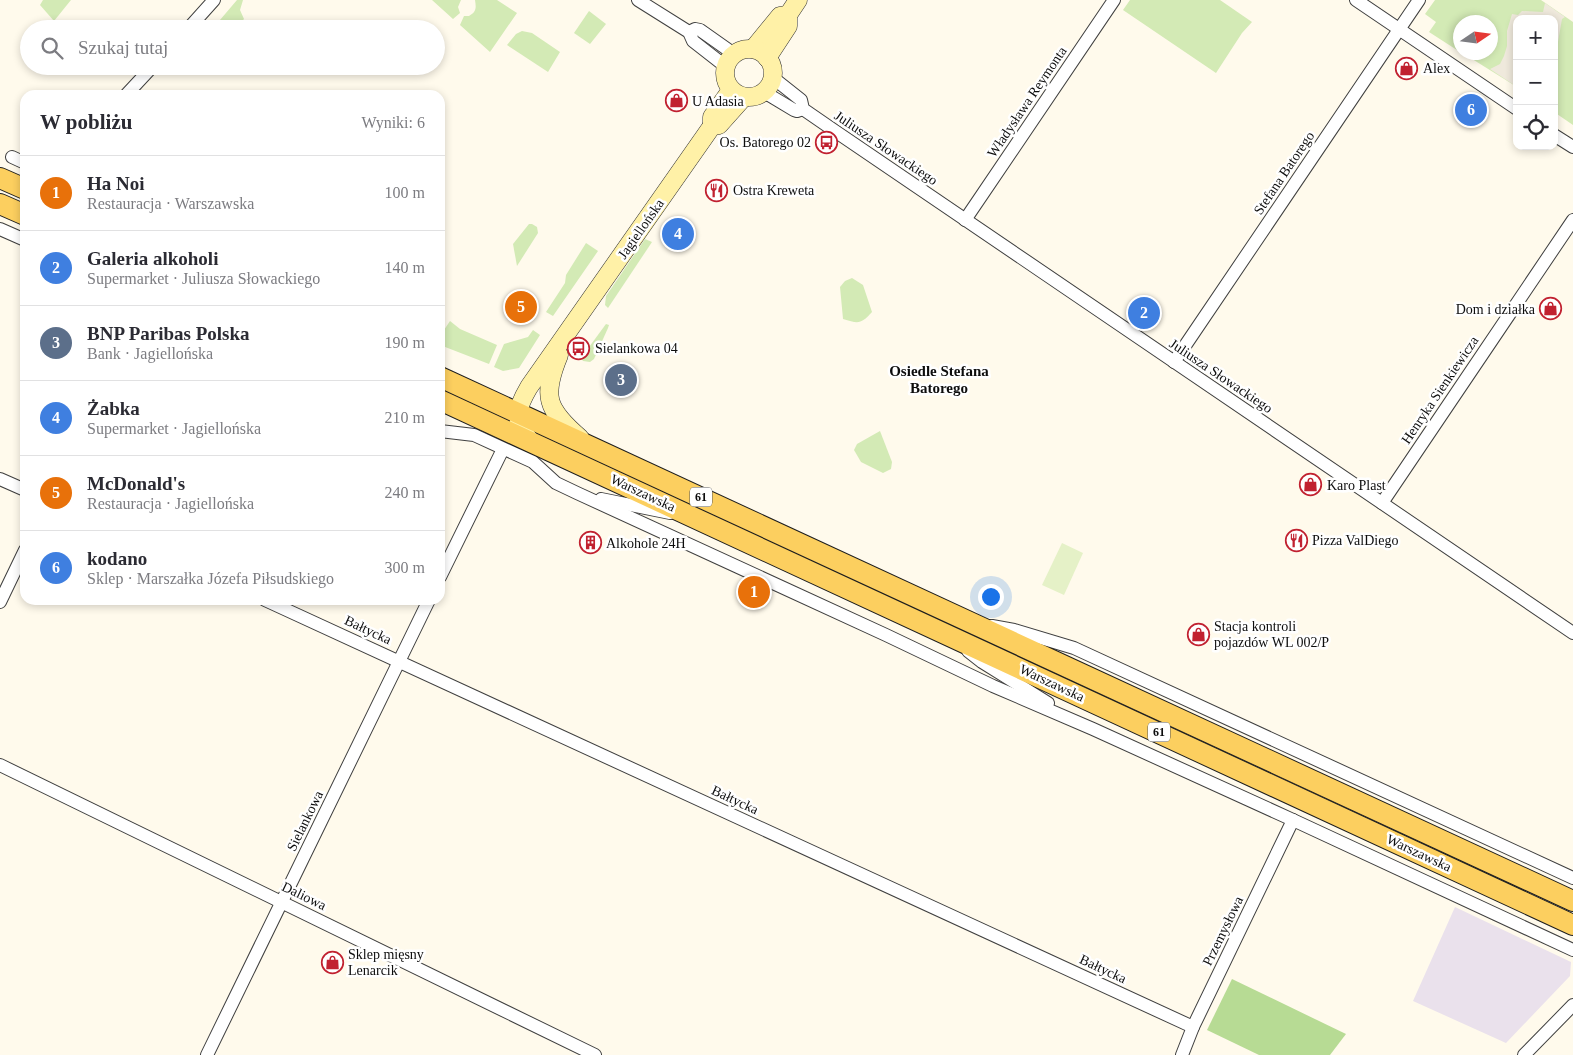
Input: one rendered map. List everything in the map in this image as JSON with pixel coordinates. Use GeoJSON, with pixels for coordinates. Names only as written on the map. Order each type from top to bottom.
{"type":"FeatureCollection","features":[{"type":"Feature","properties":{"kind":"main road"},"geometry":{"type":"LineString","coordinates":[[0,178],[20,187]]}},
{"type":"Feature","properties":{"kind":"main road"},"geometry":{"type":"LineString","coordinates":[[0,204],[20,213]]}},
{"type":"Feature","properties":{"kind":"main road","name":"Warszawska"},"geometry":{"type":"LineString","coordinates":[[445,379],[1573,901]]}},
{"type":"Feature","properties":{"kind":"main road","name":"Warszawska"},"geometry":{"type":"LineString","coordinates":[[445,402],[1573,925]]}},
{"type":"Feature","properties":{"kind":"street"},"geometry":{"type":"LineString","coordinates":[[196,20],[214,0]]}},
{"type":"Feature","properties":{"kind":"street"},"geometry":{"type":"LineString","coordinates":[[638,0],[690,32],[695,29],[700,30],[730,60]]}},
{"type":"Feature","properties":{"kind":"street"},"geometry":{"type":"LineString","coordinates":[[760,53],[788,26],[788,15],[798,0]]}},
{"type":"Feature","properties":{"kind":"street","name":"Władysława Reymonta"},"geometry":{"type":"LineString","coordinates":[[965,220],[1114,0]]}},
{"type":"Feature","properties":{"kind":"street"},"geometry":{"type":"LineString","coordinates":[[1356,0],[1513,106]]}},
{"type":"Feature","properties":{"kind":"street","name":"Stefana Batorego"},"geometry":{"type":"LineString","coordinates":[[1174,362],[1419,0]]}},
{"type":"Feature","properties":{"kind":"street"},"geometry":{"type":"LineString","coordinates":[[745,49],[760,53],[772,68],[768,84],[752,97],[738,93],[725,76],[730,60],[745,49]]}},
{"type":"Feature","properties":{"kind":"street"},"geometry":{"type":"LineString","coordinates":[[131,90],[145,75]]}},
{"type":"Feature","properties":{"kind":"street","name":"Juliusza Słowackiego"},"geometry":{"type":"LineString","coordinates":[[768,84],[801,100],[804,109],[1573,633]]}},
{"type":"Feature","properties":{"kind":"street","name":"Jagiellońska"},"geometry":{"type":"LineString","coordinates":[[517,412],[529,388],[712,126],[719,125],[738,93]]}},
{"type":"Feature","properties":{"kind":"street"},"geometry":{"type":"LineString","coordinates":[[1558,138],[1573,148]]}},
{"type":"Feature","properties":{"kind":"street"},"geometry":{"type":"LineString","coordinates":[[12,157],[20,161]]}},
{"type":"Feature","properties":{"kind":"street","name":"Henryka Sienkiewicza"},"geometry":{"type":"LineString","coordinates":[[1382,503],[1573,220]]}},
{"type":"Feature","properties":{"kind":"street"},"geometry":{"type":"LineString","coordinates":[[0,229],[20,238]]}},
{"type":"Feature","properties":{"kind":"street","name":"Jagiellońska"},"geometry":{"type":"LineString","coordinates":[[569,332],[554,367],[549,383],[548,396],[553,411],[559,419],[590,446]]}},
{"type":"Feature","properties":{"kind":"street"},"geometry":{"type":"LineString","coordinates":[[517,412],[523,432],[530,441]]}},
{"type":"Feature","properties":{"kind":"street"},"geometry":{"type":"LineString","coordinates":[[445,431],[474,435],[503,448],[533,462],[556,482],[577,493],[993,686],[1093,729],[1293,820],[1573,950]]}},
{"type":"Feature","properties":{"kind":"street"},"geometry":{"type":"LineString","coordinates":[[445,567],[503,448]]}},
{"type":"Feature","properties":{"kind":"street"},"geometry":{"type":"LineString","coordinates":[[0,479],[20,488]]}},
{"type":"Feature","properties":{"kind":"street"},"geometry":{"type":"LineString","coordinates":[[577,493],[701,520]]}},
{"type":"Feature","properties":{"kind":"street"},"geometry":{"type":"LineString","coordinates":[[0,602],[20,560]]}},
{"type":"Feature","properties":{"kind":"street","name":"Bałtycka"},"geometry":{"type":"LineString","coordinates":[[276,605],[1193,1026]]}},
{"type":"Feature","properties":{"kind":"street","name":"Sielankowa"},"geometry":{"type":"LineString","coordinates":[[207,1055],[427,605]]}},
{"type":"Feature","properties":{"kind":"street","name":"Warszawska"},"geometry":{"type":"LineString","coordinates":[[968,621],[1014,630],[1074,648],[1573,878]]}},
{"type":"Feature","properties":{"kind":"street"},"geometry":{"type":"LineString","coordinates":[[948,634],[982,662],[1093,729]]}},
{"type":"Feature","properties":{"kind":"street","name":"Daliowa"},"geometry":{"type":"LineString","coordinates":[[0,765],[595,1055]]}},
{"type":"Feature","properties":{"kind":"street","name":"Przemysłowa"},"geometry":{"type":"LineString","coordinates":[[1182,1055],[1193,1026],[1293,820]]}},
{"type":"Feature","properties":{"kind":"street"},"geometry":{"type":"LineString","coordinates":[[1524,1055],[1573,1005]]}},
{"type":"Feature","properties":{"kind":"shaded area"},"geometry":{"type":"Polygon","coordinates":[[[1545,3],[1565,17],[1562,19],[1558,42],[1558,15],[1518,15],[1522,11],[1543,12],[1545,3]]]}},
{"type":"Feature","properties":{"kind":"shaded area"},"geometry":{"type":"Polygon","coordinates":[[[1512,14],[1518,15],[1513,15],[1513,84],[1490,69],[1500,64],[1504,56],[1507,46],[1507,31],[1512,14]]]}},
{"type":"Feature","properties":{"kind":"shaded area"},"geometry":{"type":"Polygon","coordinates":[[[1455,907],[1571,962],[1570,976],[1506,1043],[1413,1001],[1455,907]]]}},
{"type":"Feature","properties":{"kind":"green space"},"geometry":{"type":"Polygon","coordinates":[[[43,0],[71,0],[55,20],[40,5],[43,0]]]}},
{"type":"Feature","properties":{"kind":"green space"},"geometry":{"type":"Polygon","coordinates":[[[237,0],[243,0],[240,10],[243,20],[220,20],[237,0]]]}},
{"type":"Feature","properties":{"kind":"green space"},"geometry":{"type":"Polygon","coordinates":[[[432,0],[461,0],[458,7],[460,13],[453,19],[432,0]]]}},
{"type":"Feature","properties":{"kind":"green space"},"geometry":{"type":"Polygon","coordinates":[[[475,0],[497,0],[517,13],[490,52],[460,25],[464,16],[469,16],[475,11],[475,0]]]}},
{"type":"Feature","properties":{"kind":"green space"},"geometry":{"type":"Polygon","coordinates":[[[1130,0],[1220,0],[1252,22],[1242,33],[1216,73],[1123,10],[1130,0]]]}},
{"type":"Feature","properties":{"kind":"green space"},"geometry":{"type":"Polygon","coordinates":[[[1435,0],[1541,0],[1573,22],[1573,125],[1558,115],[1558,15],[1513,15],[1513,84],[1474,60],[1498,60],[1498,15],[1453,15],[1453,47],[1429,32],[1436,22],[1425,14],[1435,0]]]}},
{"type":"Feature","properties":{"kind":"green space"},"geometry":{"type":"Polygon","coordinates":[[[589,11],[606,24],[590,44],[574,33],[589,11]]]}},
{"type":"Feature","properties":{"kind":"green space"},"geometry":{"type":"Polygon","coordinates":[[[522,31],[532,33],[560,52],[548,72],[507,45],[516,34],[522,31]]]}},
{"type":"Feature","properties":{"kind":"green space"},"geometry":{"type":"Polygon","coordinates":[[[529,224],[537,227],[538,233],[517,266],[513,244],[529,224]]]}},
{"type":"Feature","properties":{"kind":"green space"},"geometry":{"type":"Polygon","coordinates":[[[645,239],[652,242],[608,308],[605,305],[606,296],[645,239]]]}},
{"type":"Feature","properties":{"kind":"green space"},"geometry":{"type":"Polygon","coordinates":[[[586,243],[598,251],[553,316],[546,312],[565,283],[566,275],[586,243]]]}},
{"type":"Feature","properties":{"kind":"green space"},"geometry":{"type":"Polygon","coordinates":[[[852,278],[863,285],[872,312],[859,322],[843,319],[840,287],[845,281],[852,278]]]}},
{"type":"Feature","properties":{"kind":"green space"},"geometry":{"type":"Polygon","coordinates":[[[450,321],[460,329],[497,345],[489,364],[445,347],[445,328],[450,321]]]}},
{"type":"Feature","properties":{"kind":"green space"},"geometry":{"type":"Polygon","coordinates":[[[606,324],[609,325],[608,328],[594,359],[590,362],[583,361],[581,358],[606,324]]]}},
{"type":"Feature","properties":{"kind":"green space"},"geometry":{"type":"Polygon","coordinates":[[[533,330],[540,335],[519,368],[503,371],[494,367],[504,344],[528,337],[533,330]]]}},
{"type":"Feature","properties":{"kind":"green space"},"geometry":{"type":"Polygon","coordinates":[[[880,431],[892,462],[891,469],[883,473],[861,462],[854,450],[857,444],[880,431]]]}},
{"type":"Feature","properties":{"kind":"green space"},"geometry":{"type":"Polygon","coordinates":[[[1062,543],[1083,553],[1064,595],[1042,585],[1062,543]]]}},
{"type":"Feature","properties":{"kind":"green space"},"geometry":{"type":"Polygon","coordinates":[[[1232,979],[1346,1034],[1330,1055],[1259,1055],[1207,1030],[1232,979]]]}},
{"type":"Feature","properties":{"kind":"place","name":"Alex"},"geometry":{"type":"Point","coordinates":[1407,68]}},
{"type":"Feature","properties":{"kind":"place","name":"U Adasia"},"geometry":{"type":"Point","coordinates":[676,101]}},
{"type":"Feature","properties":{"kind":"place","name":"kodano"},"geometry":{"type":"Point","coordinates":[1471,110]}},
{"type":"Feature","properties":{"kind":"place","name":"Os. Batorego 02"},"geometry":{"type":"Point","coordinates":[827,142]}},
{"type":"Feature","properties":{"kind":"place","name":"Ostra Kreweta"},"geometry":{"type":"Point","coordinates":[717,190]}},
{"type":"Feature","properties":{"kind":"place","name":"Żabka"},"geometry":{"type":"Point","coordinates":[678,234]}},
{"type":"Feature","properties":{"kind":"place","name":"McDonald's"},"geometry":{"type":"Point","coordinates":[521,307]}},
{"type":"Feature","properties":{"kind":"place","name":"Dom i działka"},"geometry":{"type":"Point","coordinates":[1551,309]}},
{"type":"Feature","properties":{"kind":"place","name":"Galeria alkoholi"},"geometry":{"type":"Point","coordinates":[1144,313]}},
{"type":"Feature","properties":{"kind":"place","name":"Sielankowa 04"},"geometry":{"type":"Point","coordinates":[579,348]}},
{"type":"Feature","properties":{"kind":"place","name":"BNP Paribas Polska"},"geometry":{"type":"Point","coordinates":[621,380]}},
{"type":"Feature","properties":{"kind":"place","name":"Karo Plast"},"geometry":{"type":"Point","coordinates":[1311,485]}},
{"type":"Feature","properties":{"kind":"place","name":"Pizza ValDiego"},"geometry":{"type":"Point","coordinates":[1296,540]}},
{"type":"Feature","properties":{"kind":"place","name":"Alkohole 24H"},"geometry":{"type":"Point","coordinates":[590,543]}},
{"type":"Feature","properties":{"kind":"place","name":"Ha Noi"},"geometry":{"type":"Point","coordinates":[754,592]}},
{"type":"Feature","properties":{"kind":"place","name":"Stacja kontroli pojazdów WL 002/P"},"geometry":{"type":"Point","coordinates":[1198,634]}},
{"type":"Feature","properties":{"kind":"place","name":"Sklep mięsny Lenarcik"},"geometry":{"type":"Point","coordinates":[332,962]}},
{"type":"Feature","properties":{"kind":"district","name":"Osiedle Stefana Batorego"},"geometry":{"type":"Point","coordinates":[939,380]}}]}
